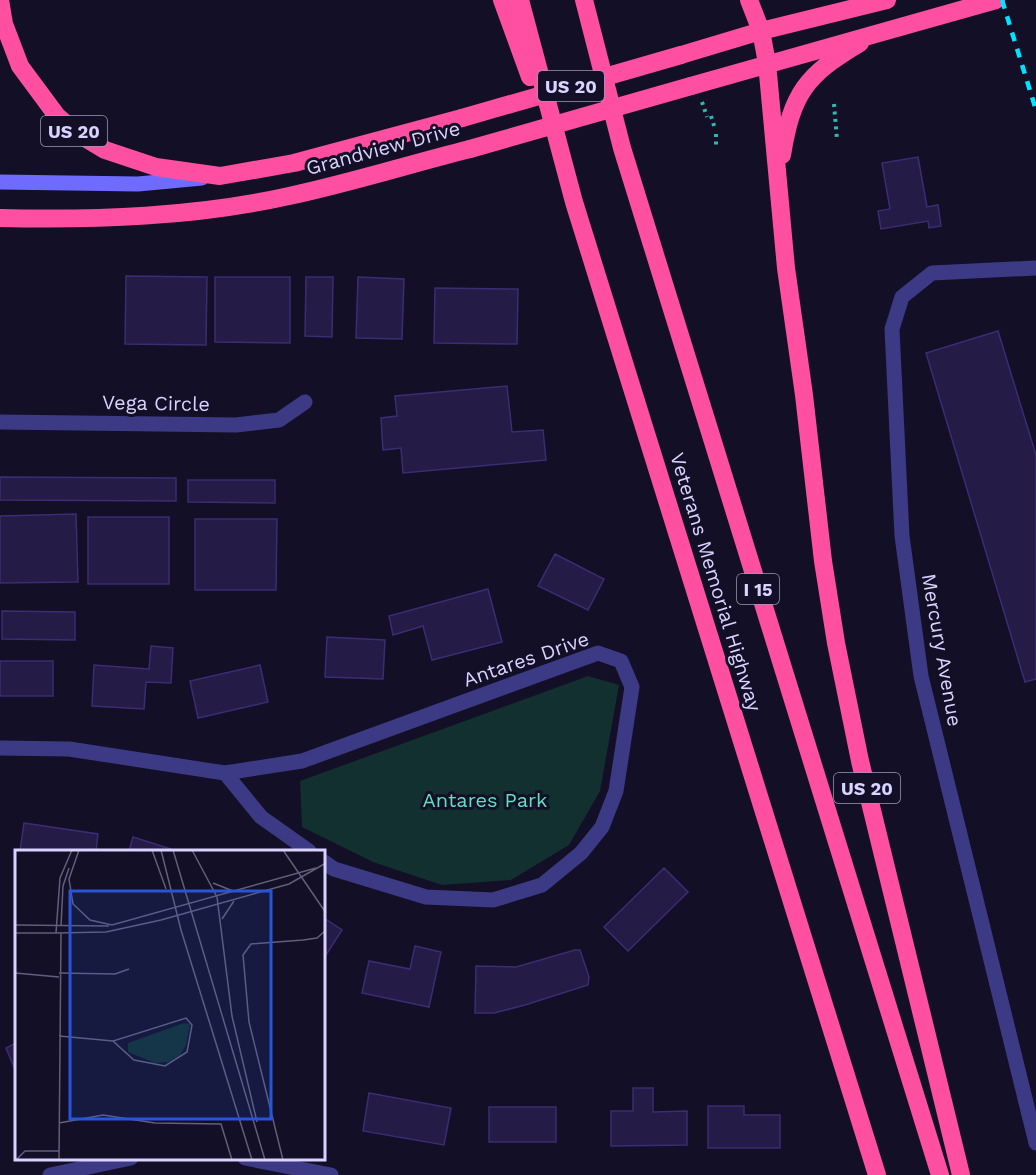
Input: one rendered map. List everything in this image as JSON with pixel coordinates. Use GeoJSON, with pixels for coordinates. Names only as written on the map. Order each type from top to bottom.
{"type":"FeatureCollection","features":[{"type":"Feature","properties":{"kind":"highway","name":"US 20"},"geometry":{"type":"LineString","coordinates":[[0,0],[4,24],[20,66],[57,116],[75,132],[105,150],[156,167],[220,176]]}},
{"type":"Feature","properties":{"kind":"highway","name":"US 20"},"geometry":{"type":"LineString","coordinates":[[502,0],[574,202]]}},
{"type":"Feature","properties":{"kind":"highway","name":"Veterans Memorial Highway"},"geometry":{"type":"LineString","coordinates":[[520,0],[574,202],[877,1175]]}},
{"type":"Feature","properties":{"kind":"highway","name":"Veterans Memorial Highway"},"geometry":{"type":"LineString","coordinates":[[584,0],[621,148],[940,1175]]}},
{"type":"Feature","properties":{"kind":"highway"},"geometry":{"type":"LineString","coordinates":[[748,0],[761,32],[767,63],[778,182]]}},
{"type":"Feature","properties":{"kind":"highway","name":"US 20"},"geometry":{"type":"LineString","coordinates":[[761,32],[887,0]]}},
{"type":"Feature","properties":{"kind":"highway","name":"US 20"},"geometry":{"type":"LineString","coordinates":[[961,1175],[860,761],[836,643],[823,561],[804,395],[786,268],[778,182],[785,135],[792,108],[806,84],[843,53],[861,42],[906,24],[996,0]]}},
{"type":"Feature","properties":{"kind":"highway","name":"Grandview Drive"},"geometry":{"type":"LineString","coordinates":[[0,218],[89,219],[187,212],[288,196],[696,93],[767,63],[906,24]]}},
{"type":"Feature","properties":{"kind":"highway","name":"Grandview Drive"},"geometry":{"type":"LineString","coordinates":[[220,176],[294,163],[462,118],[761,32]]}},
{"type":"Feature","properties":{"kind":"main road","name":"Grandview Drive"},"geometry":{"type":"LineString","coordinates":[[0,182],[138,184],[220,176]]}},
{"type":"Feature","properties":{"kind":"street","name":"Mercury Avenue"},"geometry":{"type":"LineString","coordinates":[[1036,268],[932,273],[902,297],[892,329],[902,536],[921,676],[1036,1143]]}},
{"type":"Feature","properties":{"kind":"street","name":"Vega Circle"},"geometry":{"type":"LineString","coordinates":[[0,422],[236,425],[279,420],[305,402]]}},
{"type":"Feature","properties":{"kind":"street","name":"Antares Drive"},"geometry":{"type":"LineString","coordinates":[[0,748],[69,749],[225,773],[302,761],[598,653],[621,661],[632,687],[616,791],[602,827],[581,853],[542,885],[493,900],[426,897],[334,869],[326,863]]}},
{"type":"Feature","properties":{"kind":"street"},"geometry":{"type":"LineString","coordinates":[[225,773],[261,818],[308,850]]}},
{"type":"Feature","properties":{"kind":"street"},"geometry":{"type":"LineString","coordinates":[[50,1175],[121,1160]]}},
{"type":"Feature","properties":{"kind":"street"},"geometry":{"type":"LineString","coordinates":[[255,1160],[331,1175]]}},
{"type":"Feature","properties":{"kind":"path"},"geometry":{"type":"LineString","coordinates":[[696,93],[716,131],[716,145]]}},
{"type":"Feature","properties":{"kind":"path"},"geometry":{"type":"LineString","coordinates":[[834,104],[837,140]]}},
{"type":"Feature","properties":{"kind":"green space","name":"Antares Park"},"geometry":{"type":"Polygon","coordinates":[[[588,676],[619,685],[600,791],[569,845],[511,880],[442,885],[373,862],[302,827],[300,781],[588,676]]]}},
{"type":"Feature","properties":{"kind":"building"},"geometry":{"type":"Polygon","coordinates":[[[918,157],[927,207],[938,205],[941,226],[929,228],[928,221],[881,229],[878,211],[890,209],[882,163],[918,157]]]}},
{"type":"Feature","properties":{"kind":"building"},"geometry":{"type":"Polygon","coordinates":[[[126,276],[207,277],[206,345],[125,344],[126,276]]]}},
{"type":"Feature","properties":{"kind":"building"},"geometry":{"type":"Polygon","coordinates":[[[215,277],[290,277],[290,343],[215,342],[215,277]]]}},
{"type":"Feature","properties":{"kind":"building"},"geometry":{"type":"Polygon","coordinates":[[[306,277],[333,277],[332,337],[305,336],[306,277]]]}},
{"type":"Feature","properties":{"kind":"building"},"geometry":{"type":"Polygon","coordinates":[[[358,277],[404,279],[402,339],[356,338],[358,277]]]}},
{"type":"Feature","properties":{"kind":"building"},"geometry":{"type":"Polygon","coordinates":[[[435,288],[518,289],[517,344],[434,343],[435,288]]]}},
{"type":"Feature","properties":{"kind":"building"},"geometry":{"type":"Polygon","coordinates":[[[998,331],[1036,455],[1036,679],[1025,682],[926,353],[998,331]]]}},
{"type":"Feature","properties":{"kind":"building"},"geometry":{"type":"Polygon","coordinates":[[[507,386],[512,432],[543,430],[546,460],[403,473],[401,448],[383,450],[381,418],[397,416],[395,396],[507,386]]]}},
{"type":"Feature","properties":{"kind":"building"},"geometry":{"type":"Polygon","coordinates":[[[0,477],[176,478],[176,501],[0,500],[0,477]]]}},
{"type":"Feature","properties":{"kind":"building"},"geometry":{"type":"Polygon","coordinates":[[[188,480],[275,480],[275,503],[188,502],[188,480]]]}},
{"type":"Feature","properties":{"kind":"building"},"geometry":{"type":"Polygon","coordinates":[[[76,514],[78,582],[0,583],[0,516],[76,514]]]}},
{"type":"Feature","properties":{"kind":"building"},"geometry":{"type":"Polygon","coordinates":[[[88,517],[169,517],[169,584],[88,584],[88,517]]]}},
{"type":"Feature","properties":{"kind":"building"},"geometry":{"type":"Polygon","coordinates":[[[195,519],[277,519],[276,590],[195,590],[195,519]]]}},
{"type":"Feature","properties":{"kind":"building"},"geometry":{"type":"Polygon","coordinates":[[[555,554],[604,579],[588,610],[538,586],[555,554]]]}},
{"type":"Feature","properties":{"kind":"building"},"geometry":{"type":"Polygon","coordinates":[[[488,589],[502,642],[432,660],[423,626],[393,635],[389,616],[488,589]]]}},
{"type":"Feature","properties":{"kind":"building"},"geometry":{"type":"Polygon","coordinates":[[[2,611],[75,612],[75,640],[2,639],[2,611]]]}},
{"type":"Feature","properties":{"kind":"building"},"geometry":{"type":"Polygon","coordinates":[[[327,637],[385,640],[383,679],[325,677],[327,637]]]}},
{"type":"Feature","properties":{"kind":"building"},"geometry":{"type":"Polygon","coordinates":[[[151,646],[173,648],[171,683],[146,682],[144,709],[92,706],[94,665],[149,669],[151,646]]]}},
{"type":"Feature","properties":{"kind":"building"},"geometry":{"type":"Polygon","coordinates":[[[0,661],[53,661],[53,696],[0,696],[0,661]]]}},
{"type":"Feature","properties":{"kind":"building"},"geometry":{"type":"Polygon","coordinates":[[[260,665],[268,702],[198,718],[190,681],[260,665]]]}},
{"type":"Feature","properties":{"kind":"building"},"geometry":{"type":"Polygon","coordinates":[[[24,823],[98,834],[96,850],[20,850],[24,823]]]}},
{"type":"Feature","properties":{"kind":"building"},"geometry":{"type":"Polygon","coordinates":[[[133,837],[174,850],[129,850],[133,837]]]}},
{"type":"Feature","properties":{"kind":"building"},"geometry":{"type":"Polygon","coordinates":[[[664,868],[688,892],[628,951],[604,927],[664,868]]]}},
{"type":"Feature","properties":{"kind":"building"},"geometry":{"type":"Polygon","coordinates":[[[326,919],[342,930],[326,955],[326,919]]]}},
{"type":"Feature","properties":{"kind":"building"},"geometry":{"type":"Polygon","coordinates":[[[415,946],[441,952],[429,1007],[362,993],[369,961],[410,969],[415,946]]]}},
{"type":"Feature","properties":{"kind":"building"},"geometry":{"type":"Polygon","coordinates":[[[580,950],[589,977],[588,985],[494,1013],[475,1013],[476,966],[516,967],[580,950]]]}},
{"type":"Feature","properties":{"kind":"building"},"geometry":{"type":"Polygon","coordinates":[[[15,1044],[15,1070],[6,1048],[15,1044]]]}},
{"type":"Feature","properties":{"kind":"building"},"geometry":{"type":"Polygon","coordinates":[[[633,1088],[653,1088],[653,1112],[687,1111],[687,1145],[611,1146],[611,1111],[633,1111],[633,1088]]]}},
{"type":"Feature","properties":{"kind":"building"},"geometry":{"type":"Polygon","coordinates":[[[369,1093],[451,1108],[444,1145],[363,1131],[369,1093]]]}},
{"type":"Feature","properties":{"kind":"building"},"geometry":{"type":"Polygon","coordinates":[[[708,1106],[744,1106],[744,1115],[780,1115],[780,1148],[708,1148],[708,1106]]]}},
{"type":"Feature","properties":{"kind":"building"},"geometry":{"type":"Polygon","coordinates":[[[489,1107],[556,1107],[556,1142],[489,1142],[489,1107]]]}},
{"type":"Feature","properties":{"kind":"railway"},"geometry":{"type":"LineString","coordinates":[[1002,0],[1036,110]]}}]}
